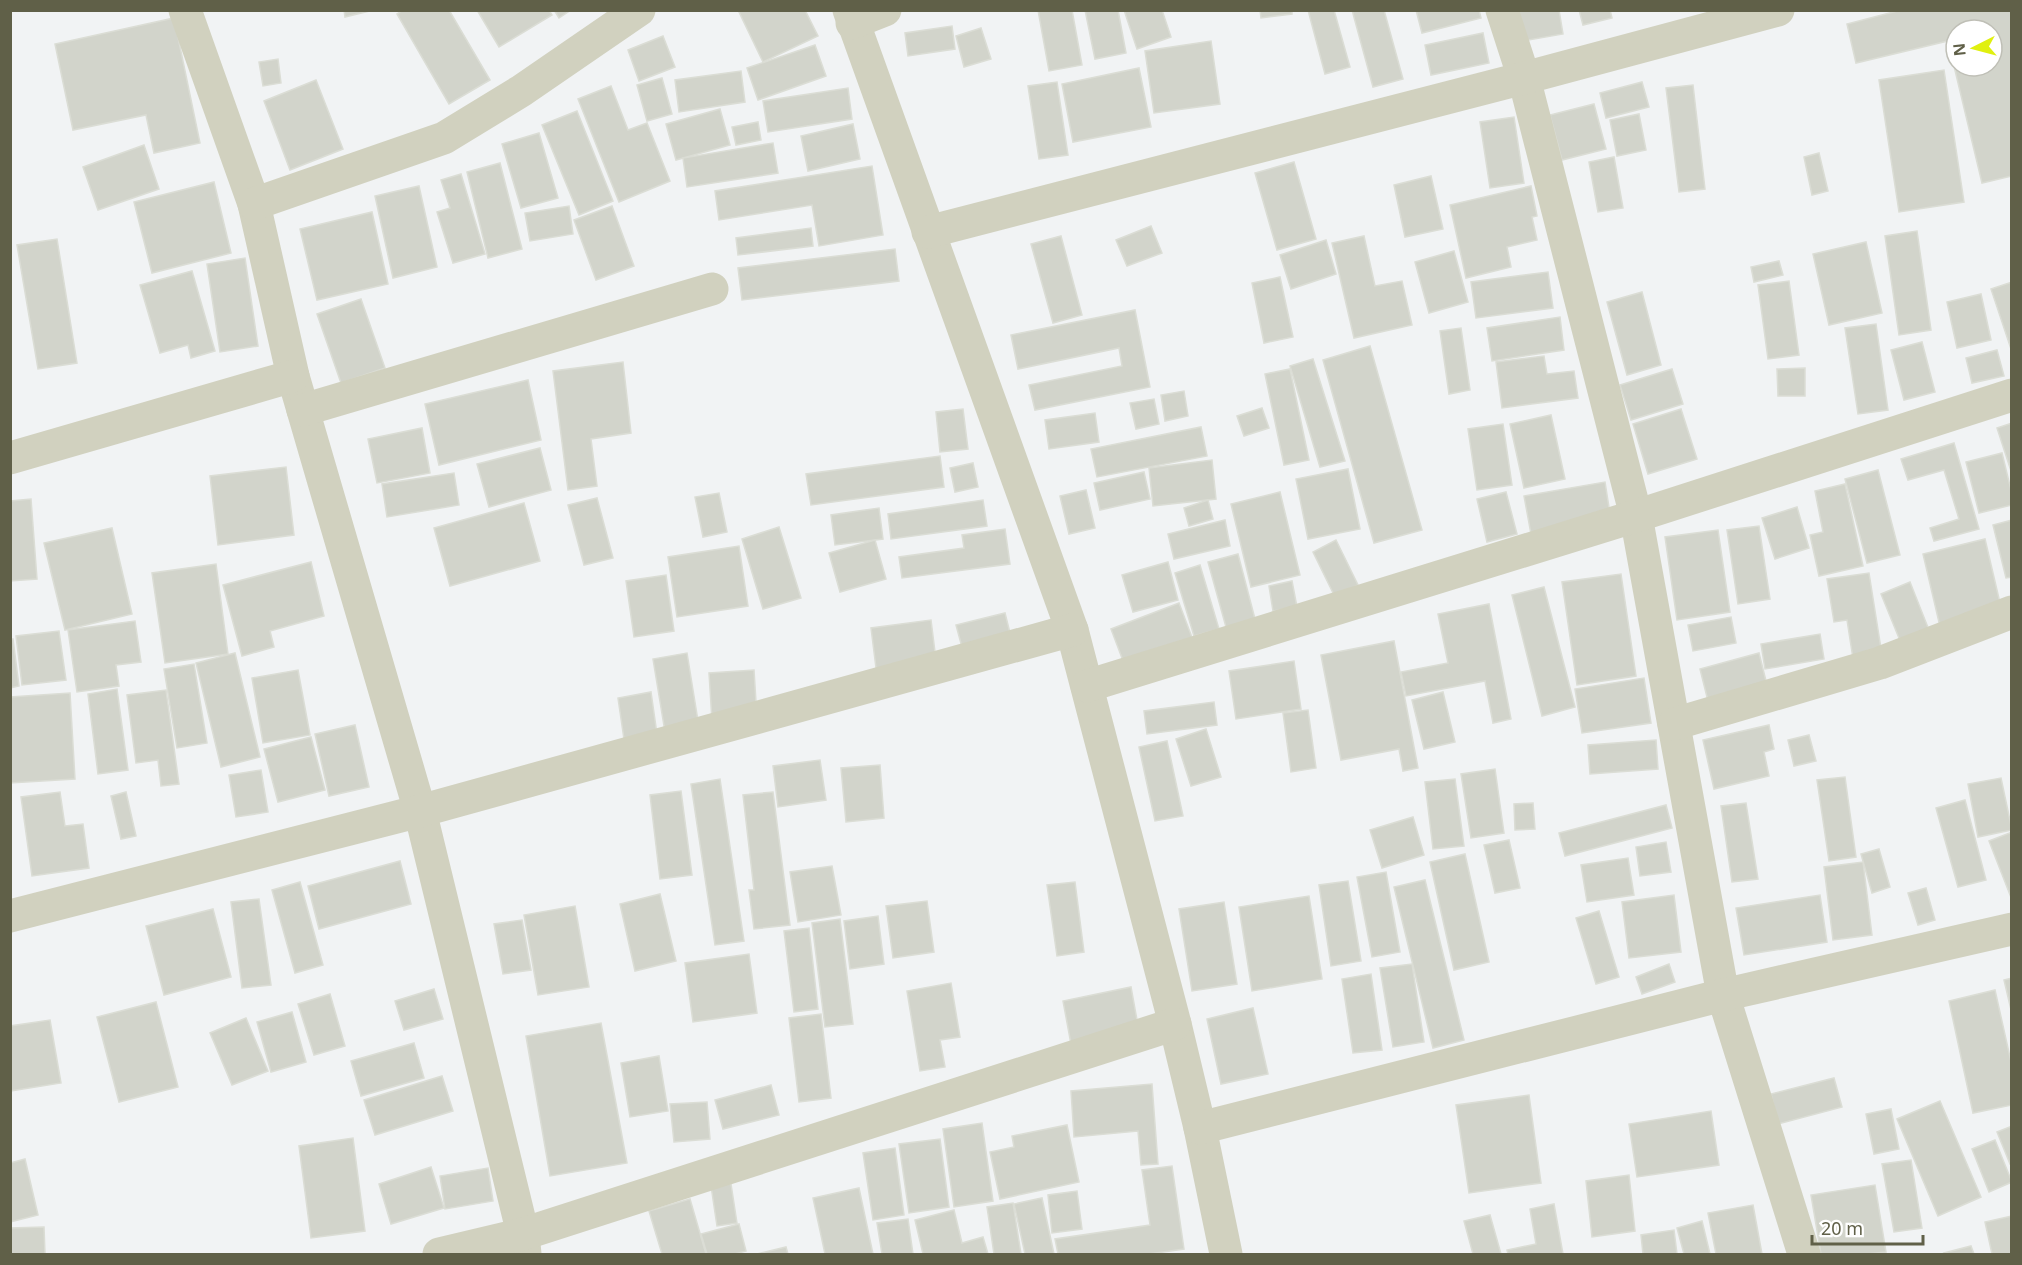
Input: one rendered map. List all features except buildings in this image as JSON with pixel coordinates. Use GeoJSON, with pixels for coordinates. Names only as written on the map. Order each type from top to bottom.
{"type":"FeatureCollection","features":[{"type":"Feature","properties":{"kind":"street"},"geometry":{"type":"LineString","coordinates":[[185,10],[254,204],[293,376],[420,811],[524,1244]]}},
{"type":"Feature","properties":{"kind":"street"},"geometry":{"type":"LineString","coordinates":[[254,204],[444,138],[521,91],[639,10]]}},
{"type":"Feature","properties":{"kind":"street"},"geometry":{"type":"LineString","coordinates":[[885,10],[850,17],[1072,630],[1175,1024],[1200,1128],[1226,1254]]}},
{"type":"Feature","properties":{"kind":"street"},"geometry":{"type":"LineString","coordinates":[[1502,10],[1524,78],[1636,516],[1723,995],[1804,1254]]}},
{"type":"Feature","properties":{"kind":"street"},"geometry":{"type":"LineString","coordinates":[[928,232],[1778,10]]}},
{"type":"Feature","properties":{"kind":"street"},"geometry":{"type":"LineString","coordinates":[[303,410],[712,289]]}},
{"type":"Feature","properties":{"kind":"street"},"geometry":{"type":"LineString","coordinates":[[10,458],[293,376]]}},
{"type":"Feature","properties":{"kind":"street"},"geometry":{"type":"LineString","coordinates":[[1087,686],[1636,516],[2012,395]]}},
{"type":"Feature","properties":{"kind":"street"},"geometry":{"type":"LineString","coordinates":[[1674,724],[1880,663],[2012,612]]}},
{"type":"Feature","properties":{"kind":"street"},"geometry":{"type":"LineString","coordinates":[[10,916],[420,811],[1072,630]]}},
{"type":"Feature","properties":{"kind":"street"},"geometry":{"type":"LineString","coordinates":[[1200,1128],[1723,995],[2012,929]]}},
{"type":"Feature","properties":{"kind":"street"},"geometry":{"type":"LineString","coordinates":[[439,1254],[524,1244],[1175,1024]]}}]}
